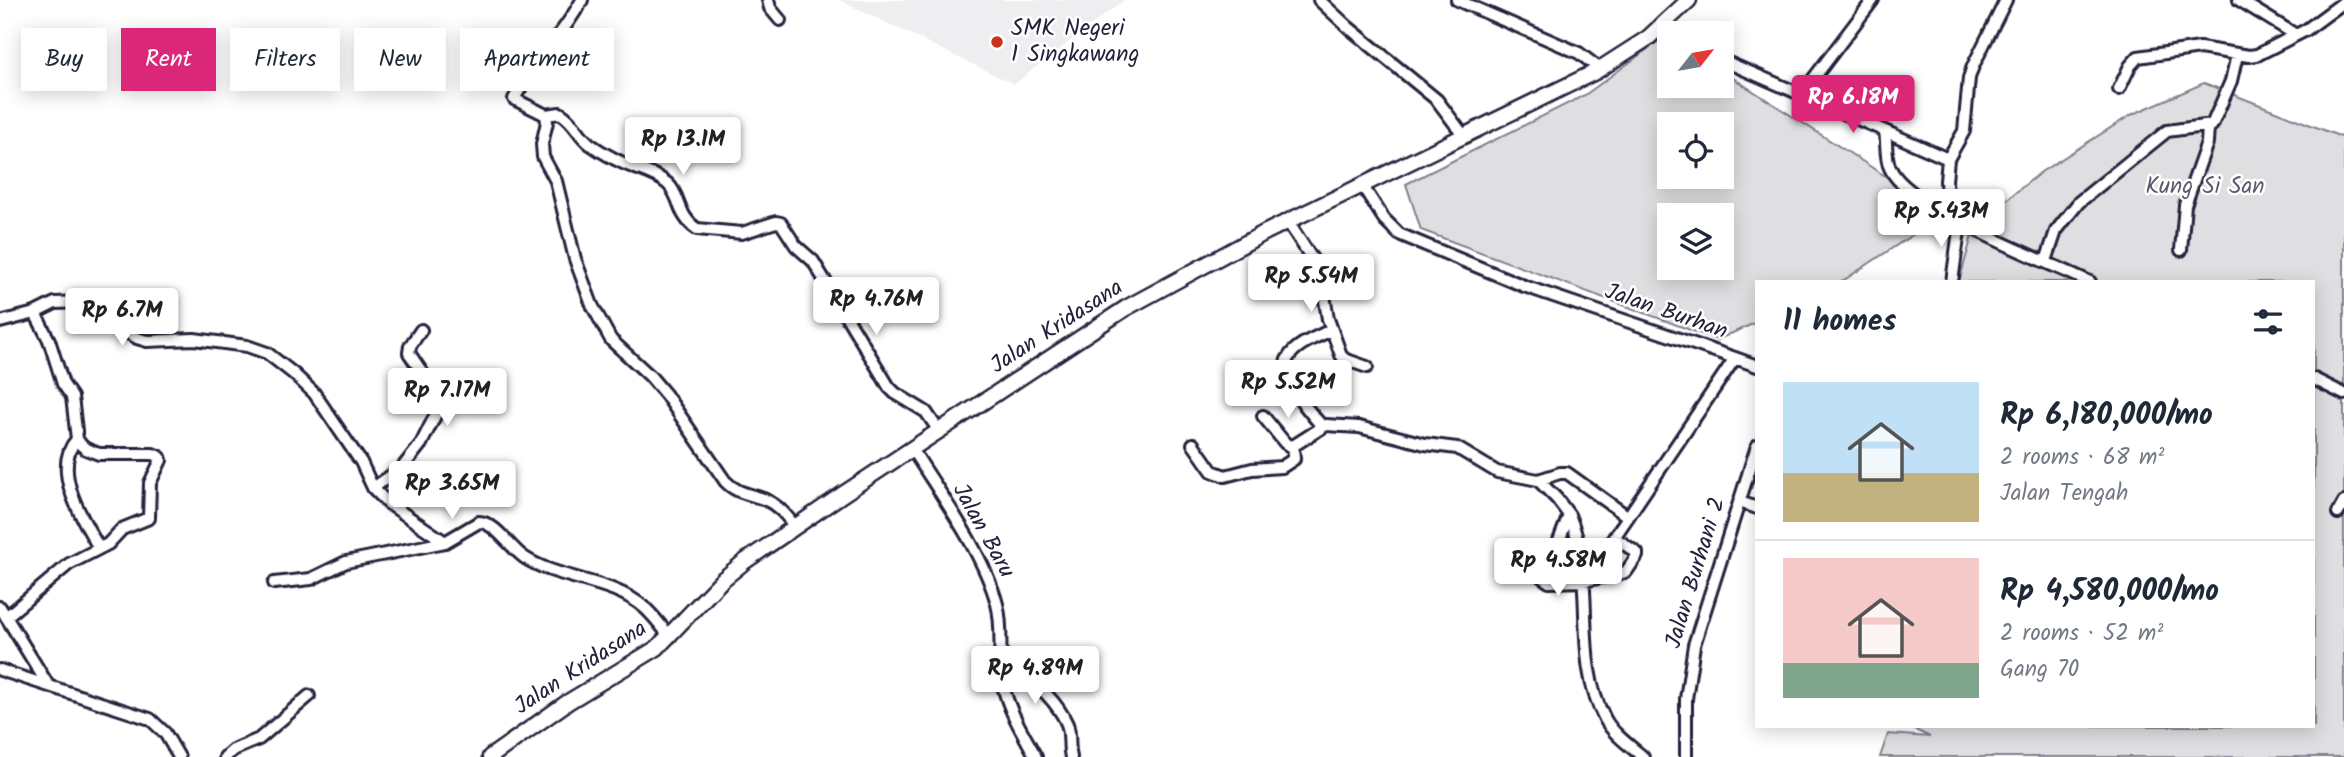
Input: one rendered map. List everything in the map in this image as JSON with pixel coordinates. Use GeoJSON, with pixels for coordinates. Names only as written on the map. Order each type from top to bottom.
{"type":"FeatureCollection","features":[{"type":"Feature","properties":{"kind":"street"},"geometry":{"type":"LineString","coordinates":[[582,0],[570,22],[547,48],[514,99],[546,116],[560,113],[571,120],[583,138],[591,144],[622,163],[668,183],[682,215],[697,229],[742,233],[779,222],[803,253],[813,261],[889,387],[926,412],[939,431]]}},
{"type":"Feature","properties":{"kind":"street"},"geometry":{"type":"LineString","coordinates":[[768,0],[770,8],[780,20]]}},
{"type":"Feature","properties":{"kind":"street"},"geometry":{"type":"LineString","coordinates":[[1319,0],[1437,100],[1464,136]]}},
{"type":"Feature","properties":{"kind":"street"},"geometry":{"type":"LineString","coordinates":[[1457,0],[1579,53],[1600,69]]}},
{"type":"Feature","properties":{"kind":"street","name":"Jalan Kridasana"},"geometry":{"type":"LineString","coordinates":[[1673,21],[1689,0]]}},
{"type":"Feature","properties":{"kind":"street"},"geometry":{"type":"LineString","coordinates":[[1801,95],[1873,0]]}},
{"type":"Feature","properties":{"kind":"street"},"geometry":{"type":"LineString","coordinates":[[1948,214],[1948,159],[1964,131],[1969,78],[2006,0]]}},
{"type":"Feature","properties":{"kind":"street"},"geometry":{"type":"LineString","coordinates":[[2239,0],[2296,35]]}},
{"type":"Feature","properties":{"kind":"street"},"geometry":{"type":"LineString","coordinates":[[2119,89],[2138,57],[2200,48],[2237,55],[2257,55],[2314,25],[2344,2]]}},
{"type":"Feature","properties":{"kind":"street","name":"Jalan Kridasana"},"geometry":{"type":"LineString","coordinates":[[490,757],[568,702],[643,658],[670,637],[734,570],[794,527],[1126,308],[1288,222],[1567,87],[1657,35]]}},
{"type":"Feature","properties":{"kind":"street"},"geometry":{"type":"LineString","coordinates":[[2046,261],[2056,231],[2079,202],[2167,131],[2208,127],[2216,119],[2231,81],[2237,55]]}},
{"type":"Feature","properties":{"kind":"street"},"geometry":{"type":"LineString","coordinates":[[1734,65],[1948,159]]}},
{"type":"Feature","properties":{"kind":"street"},"geometry":{"type":"LineString","coordinates":[[546,116],[543,157],[556,181],[581,281],[601,324],[611,340],[650,376],[666,395],[725,481],[736,491],[773,504],[794,527]]}},
{"type":"Feature","properties":{"kind":"street"},"geometry":{"type":"LineString","coordinates":[[2181,250],[2185,205],[2207,143],[2208,127]]}},
{"type":"Feature","properties":{"kind":"street"},"geometry":{"type":"LineString","coordinates":[[1885,131],[1890,170],[1912,192],[1960,223],[2086,280]]}},
{"type":"Feature","properties":{"kind":"street","name":"Jalan Burhan"},"geometry":{"type":"LineString","coordinates":[[1362,185],[1384,219],[1399,234],[1524,286],[1735,358],[1605,551],[1604,577]]}},
{"type":"Feature","properties":{"kind":"street"},"geometry":{"type":"LineString","coordinates":[[1288,222],[1320,271],[1331,330],[1344,359],[1338,376]]}},
{"type":"Feature","properties":{"kind":"street"},"geometry":{"type":"LineString","coordinates":[[1952,280],[1960,223]]}},
{"type":"Feature","properties":{"kind":"street"},"geometry":{"type":"LineString","coordinates":[[0,322],[35,313],[55,303],[82,302],[100,307],[113,315],[128,333],[136,338],[147,341],[194,339],[247,346],[267,353],[314,393],[361,462],[373,488],[388,503],[445,541]]}},
{"type":"Feature","properties":{"kind":"street"},"geometry":{"type":"LineString","coordinates":[[6,617],[69,564],[108,544],[122,529],[149,518],[150,483],[161,459],[153,454],[99,454],[86,449],[77,439],[72,397],[63,384],[49,340],[35,313]]}},
{"type":"Feature","properties":{"kind":"street"},"geometry":{"type":"LineString","coordinates":[[373,488],[402,468],[421,444],[438,410],[436,393],[410,353],[410,346],[421,330]]}},
{"type":"Feature","properties":{"kind":"street"},"geometry":{"type":"LineString","coordinates":[[1322,426],[1292,385],[1286,363],[1295,351],[1331,330]]}},
{"type":"Feature","properties":{"kind":"street"},"geometry":{"type":"LineString","coordinates":[[1735,358],[1755,365]]}},
{"type":"Feature","properties":{"kind":"street"},"geometry":{"type":"LineString","coordinates":[[1344,359],[1367,367]]}},
{"type":"Feature","properties":{"kind":"street"},"geometry":{"type":"LineString","coordinates":[[2315,380],[2344,394]]}},
{"type":"Feature","properties":{"kind":"street"},"geometry":{"type":"LineString","coordinates":[[1263,416],[1285,443],[1293,448]]}},
{"type":"Feature","properties":{"kind":"street"},"geometry":{"type":"LineString","coordinates":[[1293,448],[1322,426],[1331,424],[1359,427],[1425,444],[1451,446],[1497,472],[1538,480],[1567,473],[1627,516]]}},
{"type":"Feature","properties":{"kind":"street"},"geometry":{"type":"LineString","coordinates":[[77,439],[69,447],[68,453],[71,494],[99,548]]}},
{"type":"Feature","properties":{"kind":"street"},"geometry":{"type":"LineString","coordinates":[[1193,444],[1212,471],[1225,476],[1252,468],[1288,464],[1294,459],[1293,448]]}},
{"type":"Feature","properties":{"kind":"street","name":"Jalan Baru"},"geometry":{"type":"LineString","coordinates":[[912,449],[960,527],[991,585],[999,613],[1001,672],[1007,698],[1036,757]]}},
{"type":"Feature","properties":{"kind":"street","name":"Jalan Burhani 2"},"geometry":{"type":"LineString","coordinates":[[1686,757],[1685,699],[1694,645],[1755,453]]}},
{"type":"Feature","properties":{"kind":"street"},"geometry":{"type":"LineString","coordinates":[[1538,480],[1569,515],[1577,536],[1584,581],[1587,664],[1600,708],[1605,721],[1643,757]]}},
{"type":"Feature","properties":{"kind":"street"},"geometry":{"type":"LineString","coordinates":[[1740,502],[1755,507]]}},
{"type":"Feature","properties":{"kind":"street"},"geometry":{"type":"LineString","coordinates":[[1569,515],[1552,559],[1538,570],[1542,578],[1549,582],[1584,581],[1626,572],[1637,556],[1635,551],[1614,537]]}},
{"type":"Feature","properties":{"kind":"street"},"geometry":{"type":"LineString","coordinates":[[274,583],[311,579],[346,562],[445,541],[479,522],[488,523],[517,552],[531,561],[602,586],[638,603],[670,637]]}},
{"type":"Feature","properties":{"kind":"street"},"geometry":{"type":"LineString","coordinates":[[0,607],[47,685]]}},
{"type":"Feature","properties":{"kind":"street"},"geometry":{"type":"LineString","coordinates":[[1000,652],[1038,685],[1064,719],[1069,733],[1071,757]]}},
{"type":"Feature","properties":{"kind":"street"},"geometry":{"type":"LineString","coordinates":[[0,670],[150,719],[165,733],[179,757]]}},
{"type":"Feature","properties":{"kind":"street"},"geometry":{"type":"LineString","coordinates":[[225,757],[233,750],[258,739],[309,696]]}},
{"type":"Feature","properties":{"kind":"shaded area","name":"SMK Negeri 1 Singkawang"},"geometry":{"type":"Polygon","coordinates":[[[839,0],[1124,0],[1014,84],[839,0]]]}},
{"type":"Feature","properties":{"kind":"green space"},"geometry":{"type":"Polygon","coordinates":[[[1657,42],[1657,98],[1734,98],[1734,79],[1944,214],[1844,280],[1755,280],[1755,323],[1717,340],[1421,230],[1406,184],[1585,95],[1657,42]]]}},
{"type":"Feature","properties":{"kind":"green space","name":"Kung Si San"},"geometry":{"type":"Polygon","coordinates":[[[2204,83],[2344,138],[2344,757],[1880,757],[1888,734],[1930,737],[1911,728],[2315,728],[2315,280],[1960,280],[1975,225],[2041,172],[2131,115],[2204,83]]]}},
{"type":"Feature","properties":{"kind":"place","name":"SMK Negeri 1 Singkawang"},"geometry":{"type":"Point","coordinates":[997,42]}}]}
